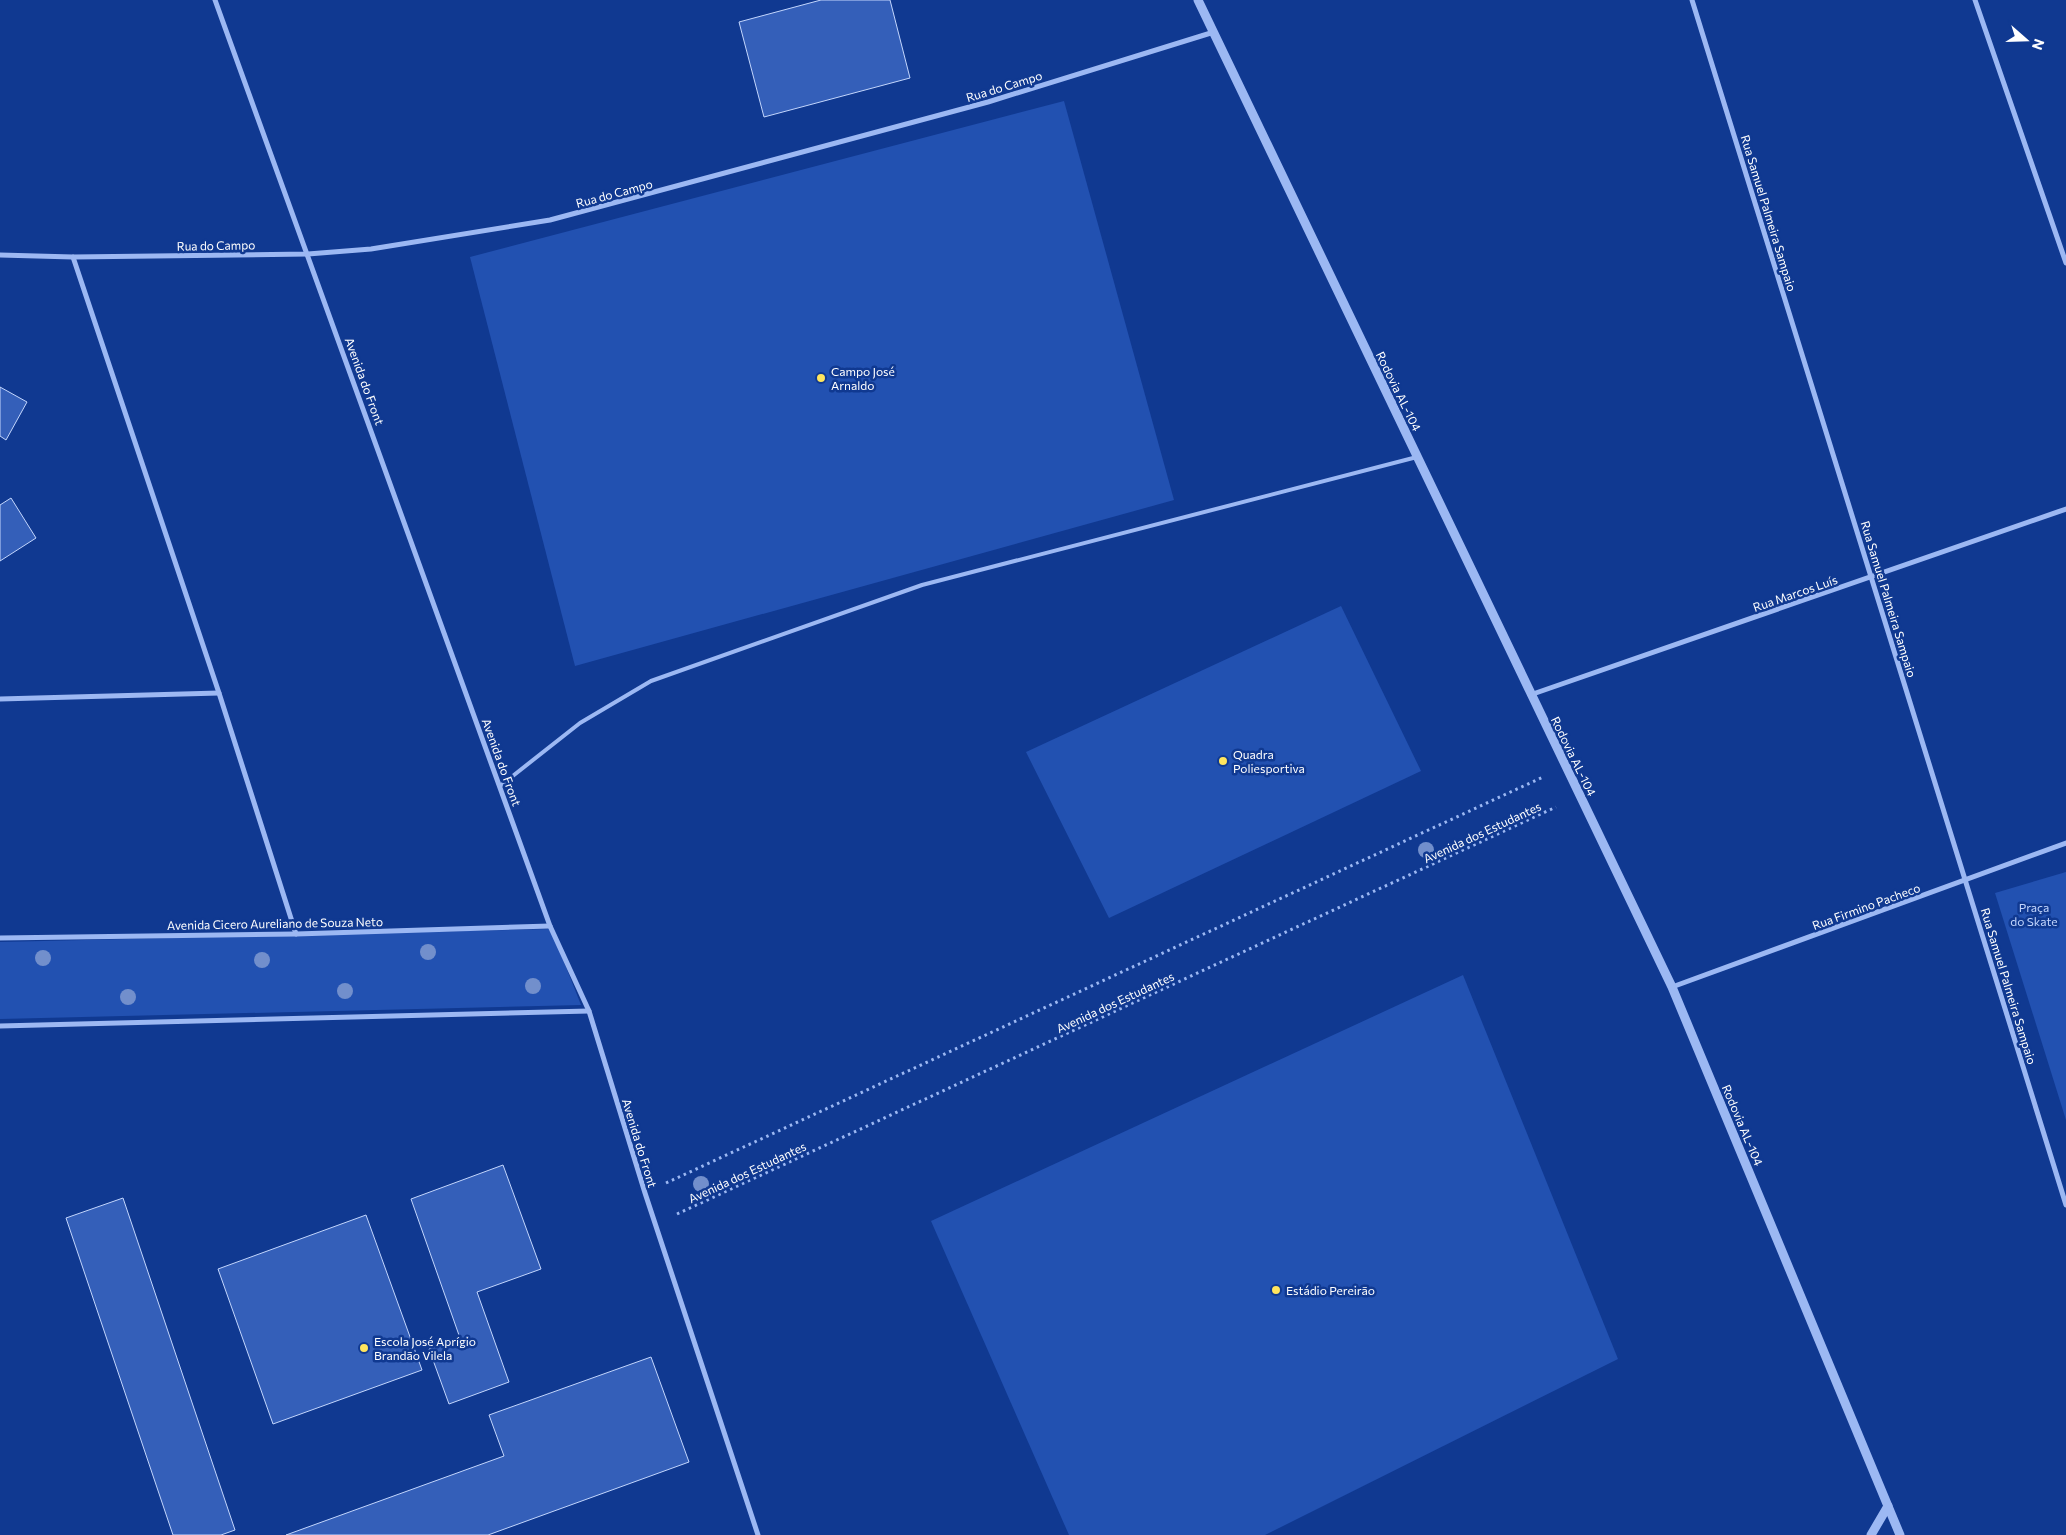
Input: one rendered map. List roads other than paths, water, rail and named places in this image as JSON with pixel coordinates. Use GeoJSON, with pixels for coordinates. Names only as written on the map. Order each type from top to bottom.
{"type":"FeatureCollection","features":[{"type":"Feature","properties":{"kind":"street","name":"Avenida do Front"},"geometry":{"type":"LineString","coordinates":[[215,0],[550,926],[589,1011],[645,1193],[758,1535]]}},
{"type":"Feature","properties":{"kind":"street","name":"Rodovia AL-104"},"geometry":{"type":"LineString","coordinates":[[1198,0],[1530,695],[1672,987],[1900,1535]]}},
{"type":"Feature","properties":{"kind":"street","name":"Rua Samuel Palmeira Sampaio"},"geometry":{"type":"LineString","coordinates":[[1692,0],[2066,1205]]}},
{"type":"Feature","properties":{"kind":"street"},"geometry":{"type":"LineString","coordinates":[[1975,0],[2066,263]]}},
{"type":"Feature","properties":{"kind":"street","name":"Rua do Campo"},"geometry":{"type":"LineString","coordinates":[[0,255],[308,254],[371,249],[550,220],[988,102],[1214,32]]}},
{"type":"Feature","properties":{"kind":"street"},"geometry":{"type":"LineString","coordinates":[[73,256],[219,693],[296,934]]}},
{"type":"Feature","properties":{"kind":"street","name":"Rua Marcos Luís"},"geometry":{"type":"LineString","coordinates":[[1530,695],[2066,508]]}},
{"type":"Feature","properties":{"kind":"street"},"geometry":{"type":"LineString","coordinates":[[0,699],[219,693]]}},
{"type":"Feature","properties":{"kind":"street","name":"Rua Firmino Pacheco"},"geometry":{"type":"LineString","coordinates":[[1672,987],[2066,843]]}},
{"type":"Feature","properties":{"kind":"street","name":"Avenida Cicero Aureliano de Souza Neto"},"geometry":{"type":"LineString","coordinates":[[0,938],[296,934],[550,926]]}},
{"type":"Feature","properties":{"kind":"street"},"geometry":{"type":"LineString","coordinates":[[0,1026],[589,1011]]}},
{"type":"Feature","properties":{"kind":"street"},"geometry":{"type":"LineString","coordinates":[[1871,1535],[1888,1506]]}},
{"type":"Feature","properties":{"kind":"lane"},"geometry":{"type":"LineString","coordinates":[[500,786],[580,723],[651,681],[922,584],[1417,457]]}},
{"type":"Feature","properties":{"kind":"place","name":"Campo José Arnaldo"},"geometry":{"type":"Point","coordinates":[821,378]}},
{"type":"Feature","properties":{"kind":"place","name":"Quadra Poliesportiva"},"geometry":{"type":"Point","coordinates":[1223,761]}},
{"type":"Feature","properties":{"kind":"place","name":"Estádio Pereirão"},"geometry":{"type":"Point","coordinates":[1276,1290]}},
{"type":"Feature","properties":{"kind":"place","name":"Escola José Aprígio Brandão Vilela"},"geometry":{"type":"Point","coordinates":[364,1348]}},
{"type":"Feature","properties":{"kind":"park label","name":"Praça do Skate"},"geometry":{"type":"Point","coordinates":[2034,914]}}]}
